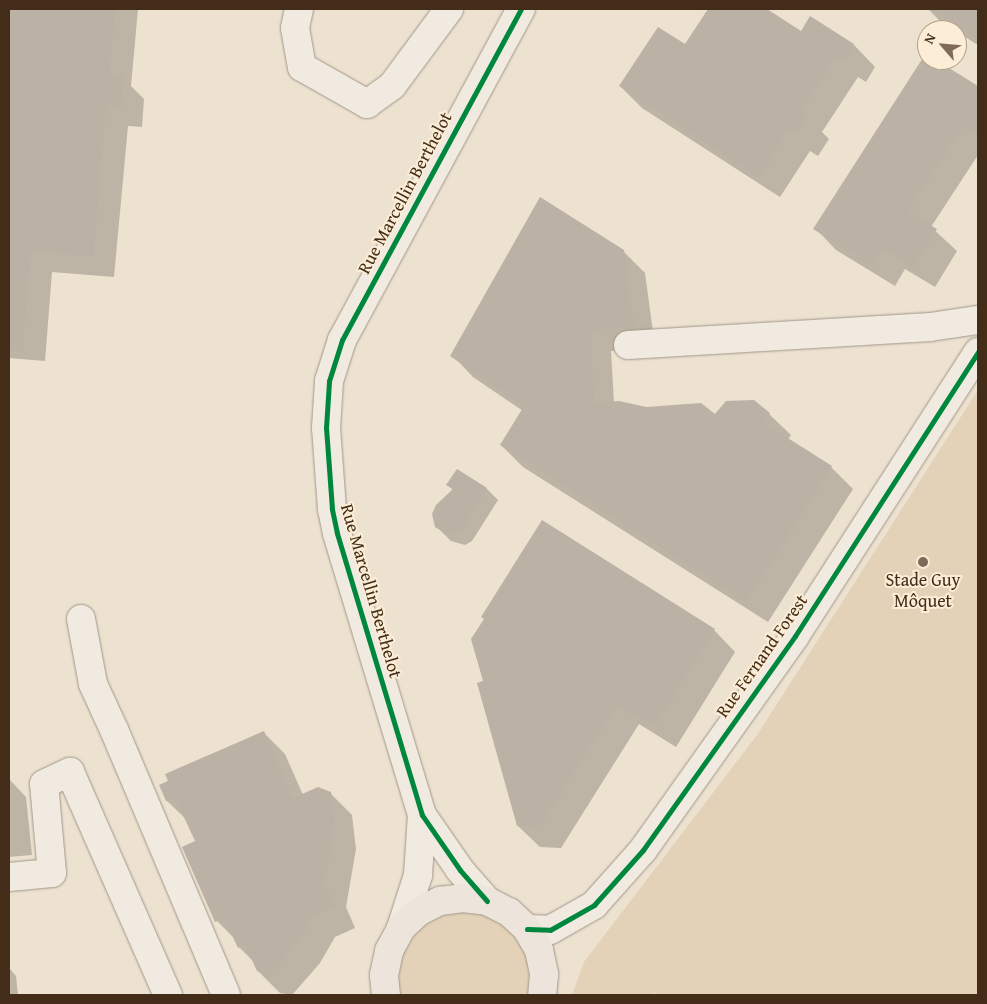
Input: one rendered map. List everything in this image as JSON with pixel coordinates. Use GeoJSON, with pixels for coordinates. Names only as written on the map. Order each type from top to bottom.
{"type":"FeatureCollection","features":[{"type":"Feature","properties":{"kind":"main road"},"geometry":{"type":"LineString","coordinates":[[382,989],[389,951],[401,928],[418,912],[440,901],[463,898],[487,901],[509,912],[527,929],[539,950],[544,974],[542,995]]}},
{"type":"Feature","properties":{"kind":"street"},"geometry":{"type":"LineString","coordinates":[[299,9],[295,28],[302,67],[367,104],[392,86],[448,9]]}},
{"type":"Feature","properties":{"kind":"street","name":"Rue Marcellin Berthelot"},"geometry":{"type":"LineString","coordinates":[[487,901],[460,870],[422,815],[332,509],[326,428],[329,381],[342,340],[521,9]]}},
{"type":"Feature","properties":{"kind":"street"},"geometry":{"type":"LineString","coordinates":[[628,345],[930,327],[978,320]]}},
{"type":"Feature","properties":{"kind":"street","name":"Rue Fernand Forest"},"geometry":{"type":"LineString","coordinates":[[527,929],[550,930],[594,905],[642,850],[795,636],[978,352]]}},
{"type":"Feature","properties":{"kind":"street"},"geometry":{"type":"LineString","coordinates":[[81,619],[93,684],[226,995]]}},
{"type":"Feature","properties":{"kind":"street"},"geometry":{"type":"LineString","coordinates":[[9,877],[52,872],[44,784],[70,772],[168,995]]}},
{"type":"Feature","properties":{"kind":"street","name":"Rue Marcellin Berthelot"},"geometry":{"type":"LineString","coordinates":[[401,928],[418,875],[422,815]]}},
{"type":"Feature","properties":{"kind":"shaded area","name":"Stade Guy Môquet"},"geometry":{"type":"Polygon","coordinates":[[[978,390],[978,995],[657,995],[655,993],[650,995],[572,995],[584,962],[757,735],[978,390]]]}},
{"type":"Feature","properties":{"kind":"shaded area"},"geometry":{"type":"Polygon","coordinates":[[[467,909],[489,913],[509,925],[532,964],[531,995],[395,995],[396,957],[406,937],[444,911],[467,909]]]}},
{"type":"Feature","properties":{"kind":"building"},"geometry":{"type":"Polygon","coordinates":[[[9,9],[115,9],[109,75],[123,76],[121,106],[106,105],[93,256],[31,251],[22,351],[9,351],[9,9]]]}},
{"type":"Feature","properties":{"kind":"building"},"geometry":{"type":"Polygon","coordinates":[[[708,9],[767,9],[801,31],[810,16],[854,44],[844,61],[836,56],[800,111],[808,116],[796,135],[788,130],[758,177],[619,86],[658,27],[685,44],[708,9]]]}},
{"type":"Feature","properties":{"kind":"building"},"geometry":{"type":"Polygon","coordinates":[[[931,9],[978,9],[978,39],[967,32],[967,20],[948,20],[931,9]]]}},
{"type":"Feature","properties":{"kind":"building"},"geometry":{"type":"Polygon","coordinates":[[[917,67],[917,70],[952,70],[978,86],[978,137],[962,127],[907,211],[937,229],[913,267],[884,249],[873,266],[813,229],[917,67]]]}},
{"type":"Feature","properties":{"kind":"building"},"geometry":{"type":"Polygon","coordinates":[[[540,197],[624,250],[634,326],[590,330],[594,403],[619,401],[646,407],[701,403],[715,414],[726,401],[754,400],[770,413],[764,423],[832,466],[746,602],[500,445],[524,406],[450,356],[540,197]]]}},
{"type":"Feature","properties":{"kind":"building"},"geometry":{"type":"Polygon","coordinates":[[[457,469],[487,488],[463,528],[453,534],[446,534],[435,527],[432,514],[436,505],[453,489],[446,485],[457,469]]]}},
{"type":"Feature","properties":{"kind":"building"},"geometry":{"type":"Polygon","coordinates":[[[542,520],[715,629],[654,726],[617,704],[539,827],[517,826],[477,683],[483,681],[471,639],[484,619],[481,617],[542,520]]]}},
{"type":"Feature","properties":{"kind":"building"},"geometry":{"type":"Polygon","coordinates":[[[264,731],[293,798],[318,787],[331,792],[334,820],[331,850],[324,884],[334,906],[314,915],[298,941],[268,977],[257,971],[245,945],[238,948],[224,918],[215,922],[182,847],[195,841],[175,798],[166,801],[159,785],[168,781],[165,774],[264,731]]]}},
{"type":"Feature","properties":{"kind":"cycle path"},"geometry":{"type":"LineString","coordinates":[[487,901],[460,870],[422,815],[337,533],[332,509],[326,428],[329,381],[342,340],[521,9]]}},
{"type":"Feature","properties":{"kind":"cycle path"},"geometry":{"type":"LineString","coordinates":[[527,929],[550,930],[594,905],[643,850],[795,636],[978,352]]}},
{"type":"Feature","properties":{"kind":"place","name":"Stade Guy Môquet"},"geometry":{"type":"Point","coordinates":[923,562]}}]}
